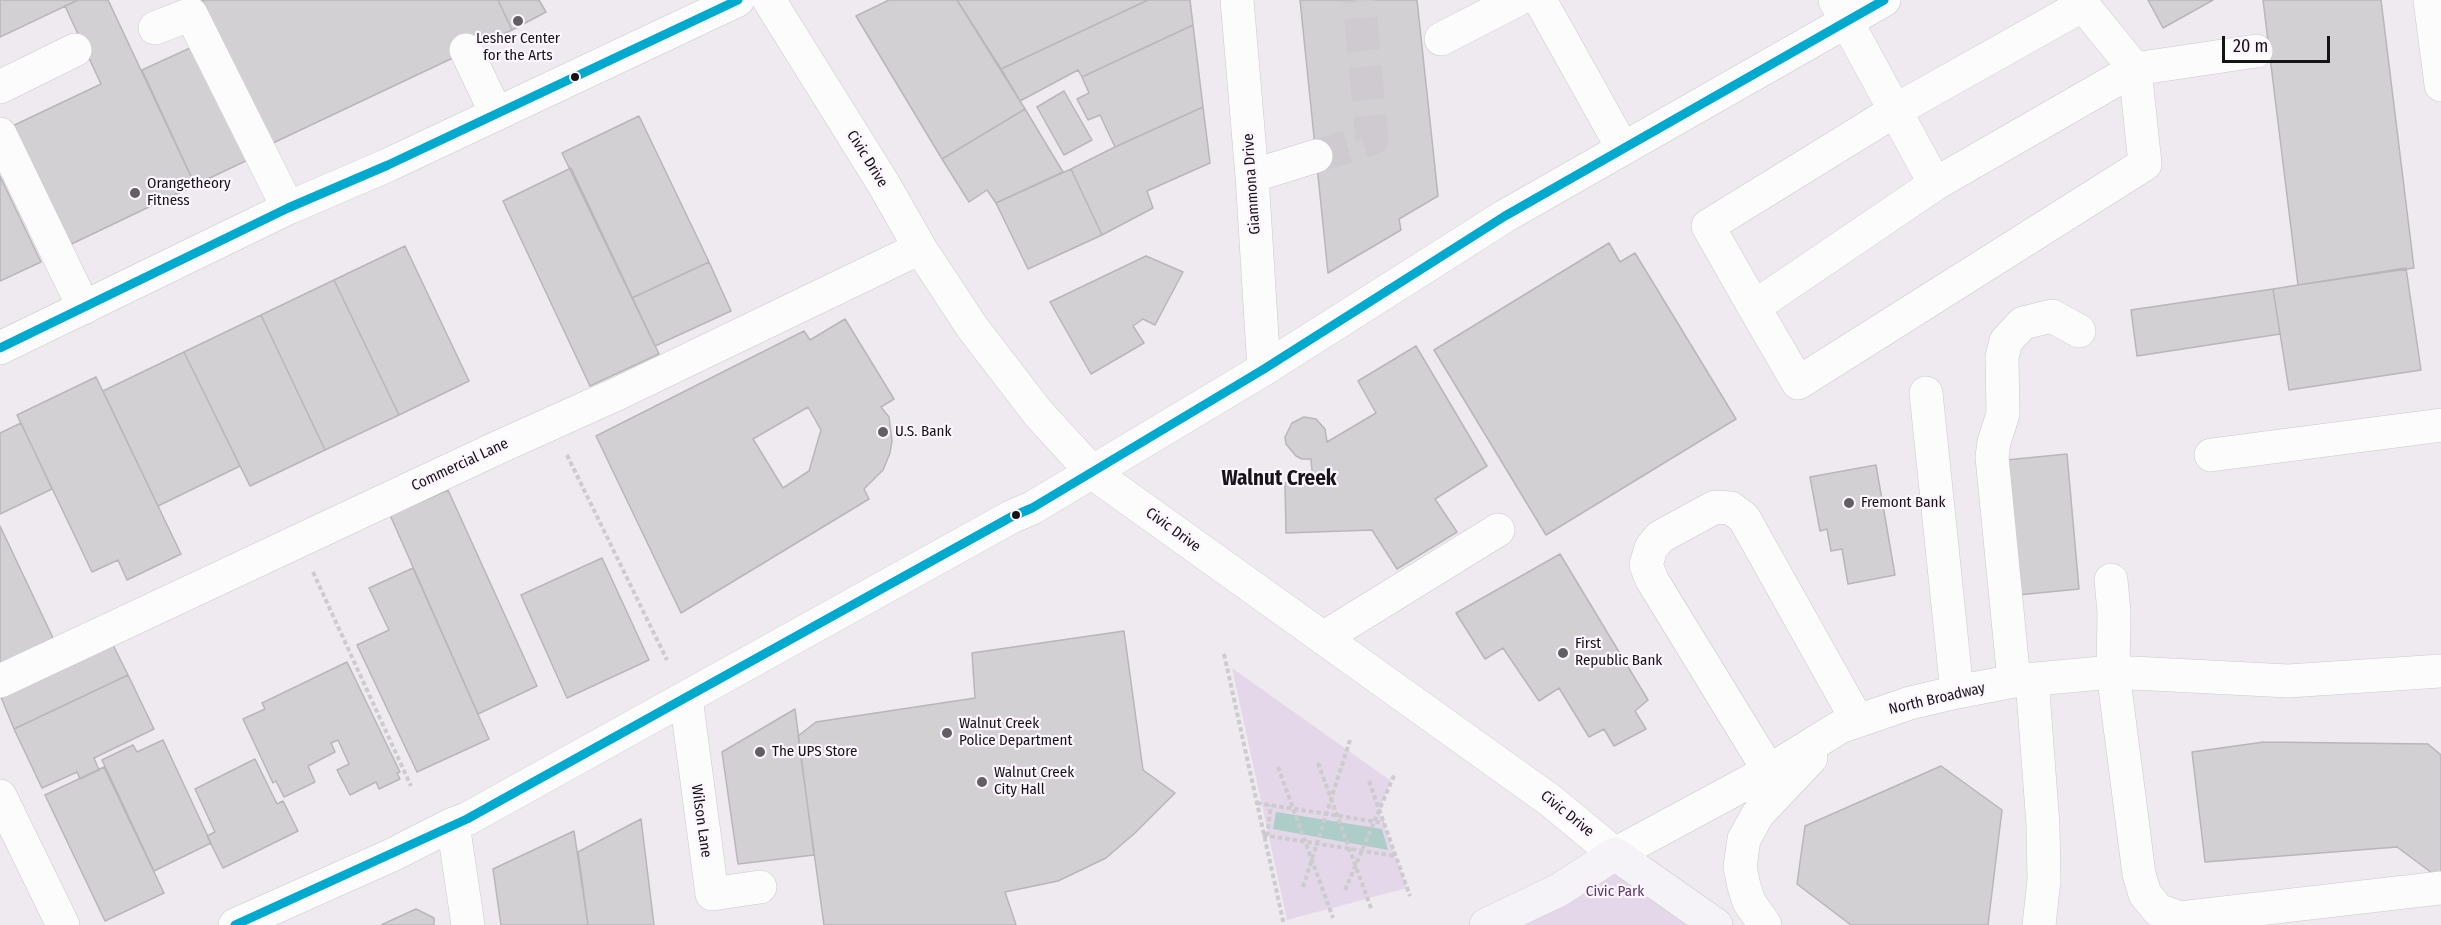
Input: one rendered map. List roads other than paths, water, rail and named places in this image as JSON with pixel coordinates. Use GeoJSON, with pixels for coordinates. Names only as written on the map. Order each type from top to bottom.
{"type":"FeatureCollection","features":[{"type":"Feature","properties":{"kind":"main road","name":"North Broadway"},"geometry":{"type":"LineString","coordinates":[[1486,925],[1559,890],[1615,854]]}},
{"type":"Feature","properties":{"kind":"main road","name":"Civic Drive"},"geometry":{"type":"LineString","coordinates":[[1615,854],[1716,925]]}},
{"type":"Feature","properties":{"kind":"street"},"geometry":{"type":"LineString","coordinates":[[0,348],[288,208],[388,165],[738,0]]}},
{"type":"Feature","properties":{"kind":"street","name":"Civic Drive"},"geometry":{"type":"LineString","coordinates":[[770,0],[883,183],[920,248],[972,327],[1038,413],[1093,473],[1551,801],[1615,854]]}},
{"type":"Feature","properties":{"kind":"street","name":"Giammona Drive"},"geometry":{"type":"LineString","coordinates":[[1237,0],[1252,176],[1264,369]]}},
{"type":"Feature","properties":{"kind":"street"},"geometry":{"type":"LineString","coordinates":[[1441,39],[1517,0]]}},
{"type":"Feature","properties":{"kind":"street"},"geometry":{"type":"LineString","coordinates":[[1540,0],[1622,147]]}},
{"type":"Feature","properties":{"kind":"street"},"geometry":{"type":"LineString","coordinates":[[235,925],[467,819],[1093,473],[1166,426],[1264,369],[1460,243],[1622,147],[1841,11],[1884,0]]}},
{"type":"Feature","properties":{"kind":"street"},"geometry":{"type":"LineString","coordinates":[[2430,0],[2441,85]]}},
{"type":"Feature","properties":{"kind":"street"},"geometry":{"type":"LineString","coordinates":[[2083,5],[2135,69],[2145,164],[1798,383],[1708,226],[1896,110],[2083,5]]}},
{"type":"Feature","properties":{"kind":"street"},"geometry":{"type":"LineString","coordinates":[[1841,11],[1935,184]]}},
{"type":"Feature","properties":{"kind":"street"},"geometry":{"type":"LineString","coordinates":[[154,28],[191,14],[288,208]]}},
{"type":"Feature","properties":{"kind":"street"},"geometry":{"type":"LineString","coordinates":[[0,87],[75,50]]}},
{"type":"Feature","properties":{"kind":"street"},"geometry":{"type":"LineString","coordinates":[[466,50],[496,113]]}},
{"type":"Feature","properties":{"kind":"street"},"geometry":{"type":"LineString","coordinates":[[1754,307],[1935,184],[2135,69],[2256,51]]}},
{"type":"Feature","properties":{"kind":"street"},"geometry":{"type":"LineString","coordinates":[[0,134],[84,308]]}},
{"type":"Feature","properties":{"kind":"street"},"geometry":{"type":"LineString","coordinates":[[1252,176],[1316,156]]}},
{"type":"Feature","properties":{"kind":"street","name":"Commercial Lane"},"geometry":{"type":"LineString","coordinates":[[0,681],[619,393],[920,248]]}},
{"type":"Feature","properties":{"kind":"street"},"geometry":{"type":"LineString","coordinates":[[2039,925],[2044,880],[2043,825],[1992,457],[2003,414],[2002,357],[2006,341],[2023,322],[2052,316],[2079,331]]}},
{"type":"Feature","properties":{"kind":"street"},"geometry":{"type":"LineString","coordinates":[[1926,393],[1957,692]]}},
{"type":"Feature","properties":{"kind":"street"},"geometry":{"type":"LineString","coordinates":[[2211,455],[2441,424]]}},
{"type":"Feature","properties":{"kind":"street"},"geometry":{"type":"LineString","coordinates":[[1765,925],[1749,902],[1744,885],[1740,867],[1744,839],[1758,814],[1848,724],[1744,519],[1731,508],[1715,507],[1660,537],[1651,548],[1646,565],[1652,580],[1769,771]]}},
{"type":"Feature","properties":{"kind":"street"},"geometry":{"type":"LineString","coordinates":[[1323,638],[1498,530]]}},
{"type":"Feature","properties":{"kind":"street"},"geometry":{"type":"LineString","coordinates":[[2111,580],[2114,612],[2114,672],[2139,874],[2145,894],[2158,910],[2180,918],[2441,888]]}},
{"type":"Feature","properties":{"kind":"street","name":"North Broadway"},"geometry":{"type":"LineString","coordinates":[[1615,854],[1769,771],[1848,724],[1910,703],[1957,692],[2023,680],[2114,672],[2288,681],[2441,671]]}},
{"type":"Feature","properties":{"kind":"street","name":"Wilson Lane"},"geometry":{"type":"LineString","coordinates":[[686,698],[712,894],[760,887]]}},
{"type":"Feature","properties":{"kind":"street"},"geometry":{"type":"LineString","coordinates":[[0,796],[63,925]]}},
{"type":"Feature","properties":{"kind":"street"},"geometry":{"type":"LineString","coordinates":[[453,824],[468,925]]}},
{"type":"Feature","properties":{"kind":"tunnel"},"geometry":{"type":"LineString","coordinates":[[1316,156],[1372,139],[1359,0]]}},
{"type":"Feature","properties":{"kind":"place","name":"Lesher Center for the Arts"},"geometry":{"type":"Point","coordinates":[518,21]}},
{"type":"Feature","properties":{"kind":"place","name":"Orangetheory Fitness"},"geometry":{"type":"Point","coordinates":[135,193]}},
{"type":"Feature","properties":{"kind":"place","name":"U.S. Bank"},"geometry":{"type":"Point","coordinates":[883,432]}},
{"type":"Feature","properties":{"kind":"place","name":"Fremont Bank"},"geometry":{"type":"Point","coordinates":[1849,503]}},
{"type":"Feature","properties":{"kind":"place","name":"First Republic Bank"},"geometry":{"type":"Point","coordinates":[1563,653]}},
{"type":"Feature","properties":{"kind":"place","name":"Walnut Creek Police Department"},"geometry":{"type":"Point","coordinates":[947,733]}},
{"type":"Feature","properties":{"kind":"place","name":"The UPS Store"},"geometry":{"type":"Point","coordinates":[760,752]}},
{"type":"Feature","properties":{"kind":"place","name":"Walnut Creek City Hall"},"geometry":{"type":"Point","coordinates":[982,782]}},
{"type":"Feature","properties":{"kind":"district","name":"Walnut Creek"},"geometry":{"type":"Point","coordinates":[1279,479]}},
{"type":"Feature","properties":{"kind":"park label","name":"Civic Park"},"geometry":{"type":"Point","coordinates":[1615,892]}}]}
